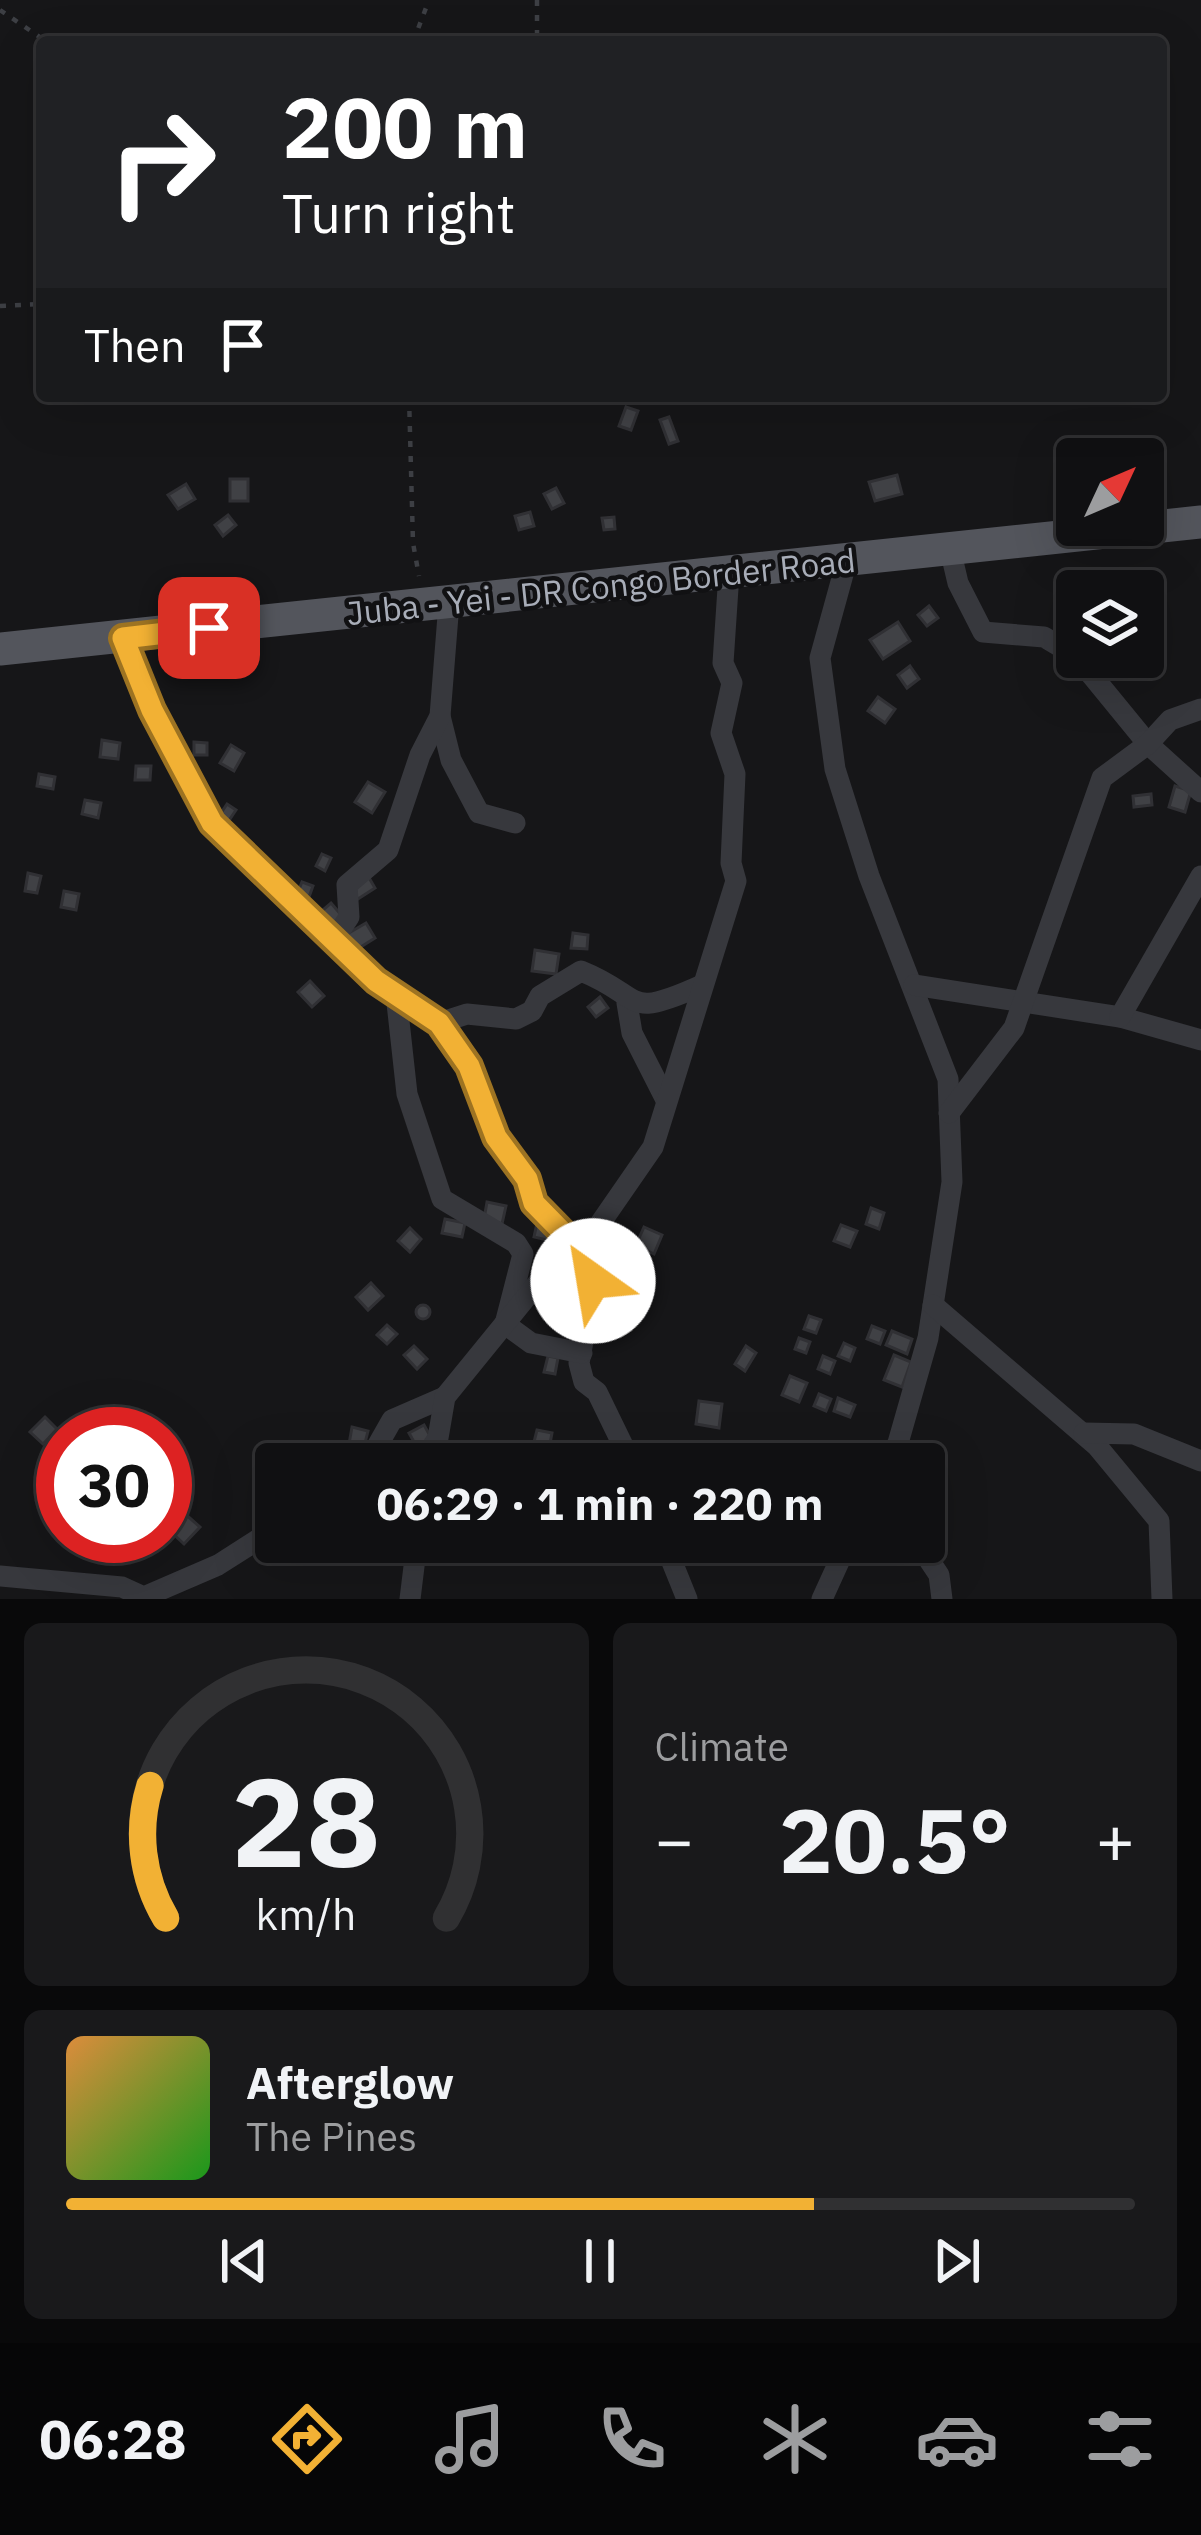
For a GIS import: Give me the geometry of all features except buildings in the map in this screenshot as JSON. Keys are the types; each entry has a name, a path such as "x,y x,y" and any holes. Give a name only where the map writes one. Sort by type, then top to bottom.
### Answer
{"main road":[{"name":"Juba - Yei - DR Congo Border Road","path":"0,650 1201,522"}],"street":[{"path":"950,549 958,583 983,632 1043,638 1076,656 1148,744 1201,792"},
{"path":"847,560 820,658 835,769 869,876 948,1079 952,1182 933,1305 898,1443"},
{"path":"379,1443 392,1420 445,1397 568,1237 597,1228 653,1147 736,880 731,863 735,774 721,733 732,683 723,662 729,573"},
{"path":"437,604 440,716 451,760 478,813 515,823"},
{"path":"123,638 152,710 212,823 333,941 439,1023 469,1066 496,1137 527,1179 534,1203 568,1237 593,1281 582,1352 584,1382 597,1392 622,1443"},
{"path":"949,1113 1015,1028 1102,778 1148,744 1170,720 1201,709"},
{"path":"333,941 349,917 347,886 388,850 420,755 440,716"},
{"path":"1120,1017 1201,876"},
{"path":"439,1023 467,1014 516,1018 532,1011 540,996 581,971 627,1003 661,1004 702,985"},
{"path":"914,985 1120,1017 1201,1040"},
{"path":"396,994 407,1094 442,1199 516,1243 523,1255 524,1267 505,1324"},
{"path":"627,1003 632,1033 665,1098"},
{"path":"933,1305 1084,1433 1159,1522 1162,1599"},
{"path":"505,1324 530,1343 582,1352"},
{"path":"435,1443 445,1397"},
{"path":"1084,1433 1134,1434 1201,1461"},
{"path":"0,1576 122,1587 145,1597 218,1565 255,1541"},
{"path":"410,1599 414,1563"},
{"path":"672,1563 687,1599"},
{"path":"822,1599 838,1563"},
{"path":"931,1563 939,1575 942,1599"}],"path":[{"path":"415,36 429,0"},
{"path":"537,0 537,36"},
{"path":"0,10 37,36"},
{"path":"0,306 36,304"},
{"path":"409,402 413,543 437,604"}],"route":[{"path":"209,628 123,638 152,710 212,823 376,981 439,1023 469,1066 496,1137 527,1179 534,1203 580,1250 593,1281"}]}
